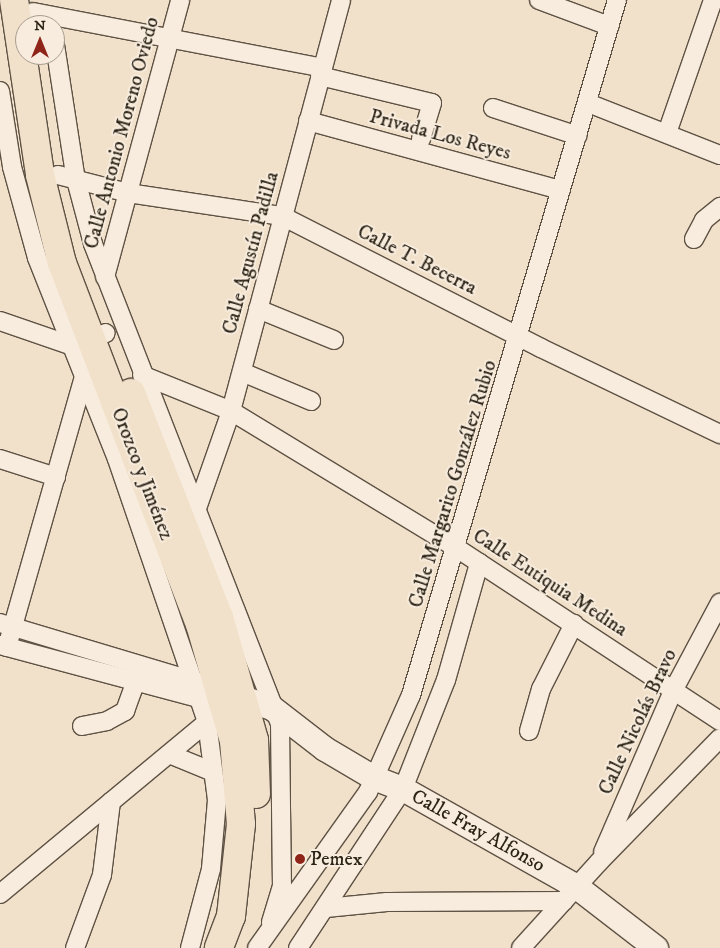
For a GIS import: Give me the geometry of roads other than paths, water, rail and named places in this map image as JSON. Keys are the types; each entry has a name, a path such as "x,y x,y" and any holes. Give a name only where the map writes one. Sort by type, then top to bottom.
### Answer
{"highway":[{"name":"Orozco y Jiménez","path":"39,11 40,175 62,262 90,339 219,617 238,706 254,740 254,864 246,929 238,948"},
{"name":"Orozco y Jiménez","path":"41,65 67,177 90,339"},
{"name":"Orozco y Jiménez","path":"219,948 231,916 241,824 234,741 238,706"}],"street":[{"name":"Calle Antonio Moreno Oviedo","path":"105,277 180,0"},
{"name":"Calle Agustín Padilla","path":"195,514 231,411 341,0"},
{"path":"539,0 609,26"},
{"name":"Calle Margarito González Rubio","path":"257,948 269,929 283,914 374,778 412,695 520,335 617,0"},
{"path":"668,133 713,0"},
{"path":"39,11 322,72 432,103 421,139"},
{"name":"Orozco y Jiménez","path":"57,65 67,177 195,514 238,706"},
{"path":"0,91 6,166 37,258 90,339 84,376 56,477 7,625 4,646 135,683 238,706"},
{"path":"588,103 720,155"},
{"path":"493,108 578,136"},
{"name":"Privada Los Reyes","path":"308,121 561,190"},
{"name":"Calle T. Becerra","path":"67,177 128,193 282,216 720,434"},
{"path":"694,239 704,220 720,207"},
{"path":"258,309 334,340"},
{"path":"0,321 90,339"},
{"path":"242,372 311,401"},
{"name":"Calle Eutiquia Medina","path":"142,375 231,411 479,563 674,689 720,721"},
{"path":"84,376 238,706 282,886 269,929"},
{"path":"0,459 56,477"},
{"path":"298,948 403,789 446,680 479,563"},
{"name":"Calle Nicolás Bravo","path":"599,862 674,689 720,603"},
{"path":"529,731 541,689 574,624"},
{"path":"7,625 238,706"},
{"path":"82,726 107,722 125,712 135,683"},
{"path":"0,894 168,754 238,706"},
{"path":"190,948 211,868 217,800 213,772 238,706"},
{"name":"Calle Fray Alfonso","path":"238,706 325,749 374,778 403,789 656,948"},
{"path":"521,948 599,862 720,738"},
{"path":"168,754 213,772"},
{"path":"76,948 102,875 111,802"},
{"path":"326,908 387,902 570,894"}],"place":[{"name":"Pemex","path":"300,859"}]}
